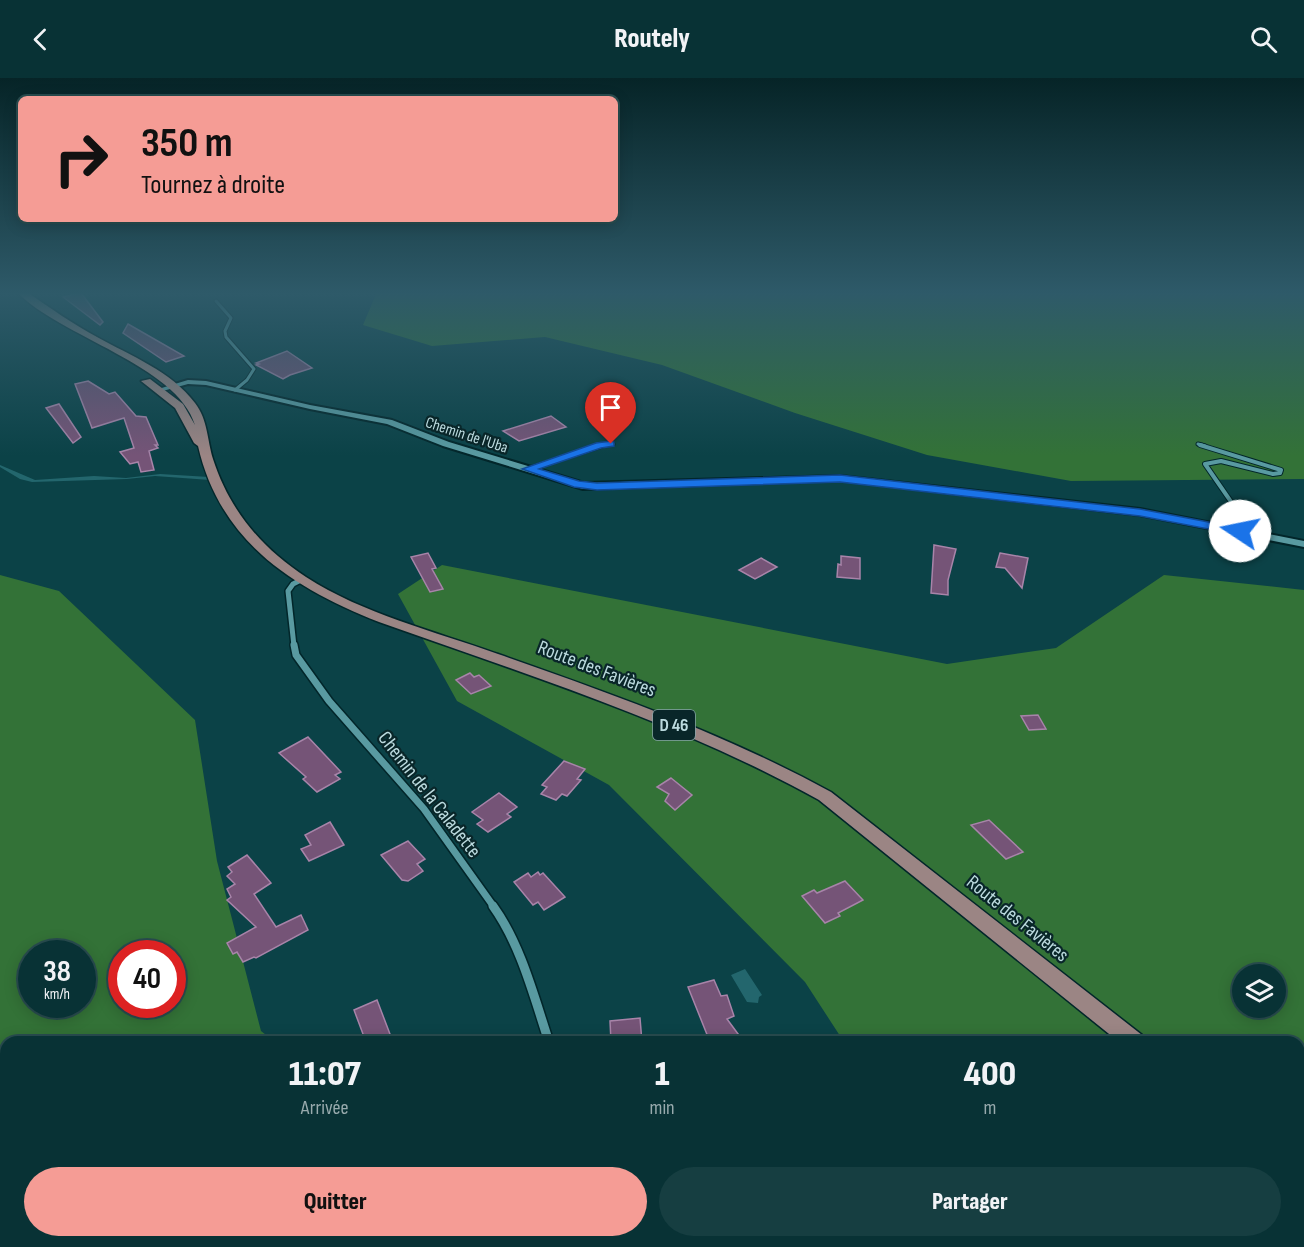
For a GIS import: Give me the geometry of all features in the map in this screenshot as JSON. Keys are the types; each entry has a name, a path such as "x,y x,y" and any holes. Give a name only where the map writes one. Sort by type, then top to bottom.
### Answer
{"main road":[{"name":"Route des Favières","path":"98,347 159,390"},
{"name":"Route des Favières","path":"105,347 172,386 183,396 201,420 205,454 233,517 260,547 301,580 328,595 377,615 610,699 789,775 825,796 1126,1036"},
{"name":"D 46","path":"159,390 171,398 185,415 205,454"}],"street":[{"name":"Chemin de l'Uba","path":"159,390 201,382 389,422 432,439 578,484 597,487 840,478 1140,512 1304,544"},
{"name":"Chemin de la Caladette","path":"301,580 293,584 288,591 290,623 296,655 329,701 424,809 502,918 524,969 547,1036"}],"lane":[{"path":"234,347 254,369 248,379 235,390"},
{"path":"528,469 600,445 614,444"},
{"path":"1198,444 1281,470 1280,473 1273,474 1225,462 1213,461 1205,464 1236,509 1240,531"}],"green space":[{"path":"585,347 1304,347 1304,479 1071,481 927,455 795,413 662,365"},
{"path":"442,565 947,664 1056,648 1164,575 1304,590 1304,1036 840,1036 805,982 609,785 457,701 398,594"},
{"path":"0,575 59,591 195,720 217,861 261,1031 267,1036 0,1036"}],"water":[{"path":"0,465 35,480 94,476 126,478 160,474 209,477 210,480 155,476 127,479 32,482 20,479"},
{"path":"745,969 762,995 758,1003 747,1002 731,975"}],"building":[{"path":"143,347 167,347 184,356 166,362"},
{"path":"287,351 312,368 283,379 256,365 259,364 256,363"},
{"path":"88,381 109,394 115,392 136,416 146,417 158,445 155,445 158,448 149,451 154,470 141,472 138,462 130,464 120,452 134,448 124,418 92,428 75,384"},
{"path":"59,404 81,437 73,443 46,408"},
{"path":"551,416 566,427 519,441 503,431"},
{"path":"934,545 956,549 948,580 948,595 931,593"},
{"path":"428,553 436,568 432,569 443,589 430,592 411,557"},
{"path":"1000,553 1028,558 1022,588 1005,568 996,567"},
{"path":"841,556 860,558 860,579 837,577"},
{"path":"761,558 777,567 755,579 739,570"},
{"path":"470,673 474,677 479,675 491,686 471,694 456,680"},
{"path":"1038,715 1046,729 1029,730 1021,716"},
{"path":"308,737 341,772 335,775 340,779 317,792 303,779 306,777 279,753"},
{"path":"564,761 585,769 577,779 581,780 567,796 562,794 556,800 541,794 547,787 542,785"},
{"path":"671,778 692,795 675,810 665,801 669,794 657,787"},
{"path":"499,793 517,807 507,814 511,817 488,832 477,824 483,820 472,812"},
{"path":"989,820 1023,852 1006,859 971,825"},
{"path":"330,822 344,845 309,861 301,849 311,845 305,835"},
{"path":"408,841 425,859 417,864 423,871 408,881 402,880 381,855"},
{"path":"247,855 271,883 254,894 276,927 301,915 308,930 256,958 243,962 237,952 233,954 227,943 256,927 227,900 231,897 227,889 235,884 227,876 232,872 228,867"},
{"path":"538,872 540,875 543,873 565,897 544,910 538,902 533,905 514,882 528,873 531,877"},
{"path":"845,881 863,900 838,913 840,916 825,923 802,896 814,890 817,893"},
{"path":"714,980 721,996 727,995 734,1016 727,1019 740,1036 708,1036 688,987"},
{"path":"377,1000 391,1036 364,1036 354,1010"},
{"path":"640,1018 642,1036 611,1036 610,1021"}],"route":[{"path":"611,444 600,445 528,469 578,484 597,487 840,478 1140,512 1240,531"}]}
